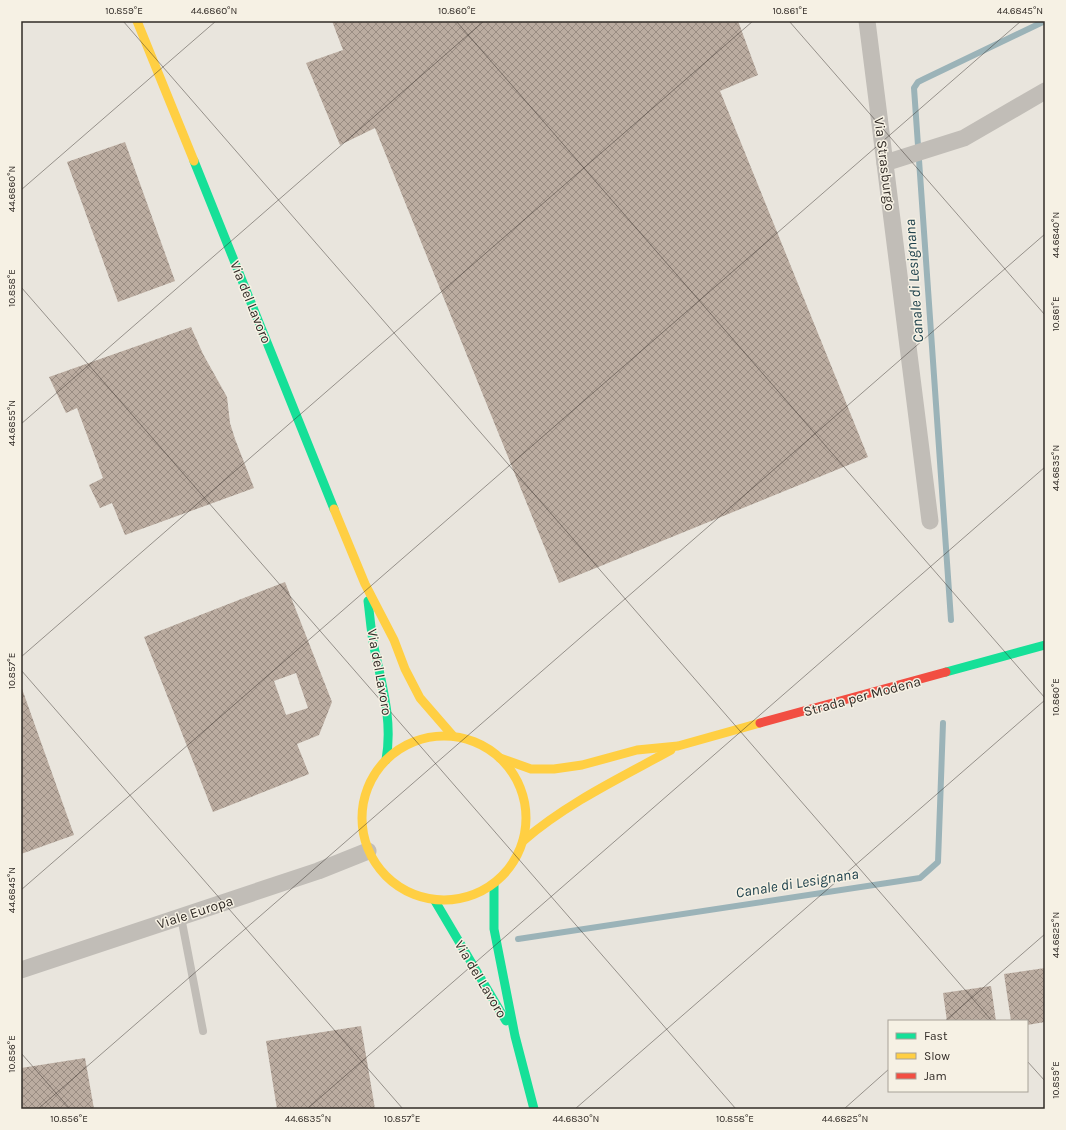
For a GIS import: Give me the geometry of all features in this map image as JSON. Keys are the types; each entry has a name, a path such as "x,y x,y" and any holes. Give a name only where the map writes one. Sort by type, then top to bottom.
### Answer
{"main road":[{"name":"Via del Lavoro","path":"138,21 365,584 394,640 420,698 453,736"},
{"name":"Via del Lavoro","path":"365,584 374,646 384,690 390,732 386,760"},
{"name":"Strada per Modena","path":"678,746 1045,645"},
{"name":"Via del Lavoro","path":"435,736 453,736 478,743 500,758 515,776 523,796 527,819 523,841 512,865 494,884 476,894 456,900 435,901 414,895 394,885 379,870 368,851 362,832 361,812 365,793 371,781 386,760 400,748 417,740 435,736"},
{"path":"500,758 531,768 554,769 582,765 637,750 678,746"},
{"path":"523,841 545,822 575,802 678,746"},
{"name":"Via del Lavoro","path":"494,884 494,929 515,1036 534,1109"},
{"name":"Via del Lavoro","path":"435,901 515,1036"}],"street":[{"name":"Via Strasburgo","path":"867,21 930,521"},
{"path":"885,162 964,138 1045,91"},
{"name":"Viale Europa","path":"21,970 318,871 368,851"}],"lane":[{"path":"181,917 203,1031"}],"building":[{"path":"332,21 738,21 758,75 720,91 868,457 559,583 375,128 340,145 306,63 343,50"},
{"path":"125,142 175,281 118,302 67,162"},
{"path":"191,327 203,354 227,397 230,423 254,488 125,535 112,503 100,508 89,485 103,478 77,408 66,413 49,377"},
{"path":"285,582 332,702 319,735 297,744 309,774 213,812 144,637","holes":["296,673 308,708 286,715 274,681"]},
{"path":"21,686 74,835 21,854"},
{"path":"1045,968 1045,1022 1028,1025 1028,1020 1011,1020 1004,974"},
{"path":"991,986 996,1020 947,1020 943,993"},
{"path":"361,1026 375,1109 277,1109 266,1041"},
{"path":"85,1058 94,1109 21,1109 21,1068"}],"waterway":[{"name":"Canale di Lesignana","path":"951,620 914,88 918,82 1045,21"},
{"name":"Canale di Lesignana","path":"518,939 920,878 938,862 943,723"}],"traffic: fast":[{"path":"194,161 334,509"},
{"path":"368,601 373,641 386,703 388,731 386,760"},
{"path":"946,672 1045,645"},
{"path":"494,884 494,929 515,1036 534,1109"},
{"path":"435,901 506,1021"}],"traffic: slow":[{"path":"137,21 194,161"},
{"path":"334,509 365,584 394,640 405,669 420,698 453,736"},
{"path":"500,758 531,769 554,769 582,765 637,750 678,746 760,723"},
{"path":"436,736 452,736 468,739 483,745 496,754 508,766 517,779 523,794 526,818 525,834 517,857 508,870 496,882 483,891 468,897 452,900 436,900 420,897 405,891 392,882 380,870 371,857 365,842 362,826 362,810 365,794 371,779 380,766 392,754 405,745 420,739 436,736"},
{"path":"523,841 540,827 576,803 671,750"}],"traffic: jam":[{"path":"760,723 946,672"}]}
